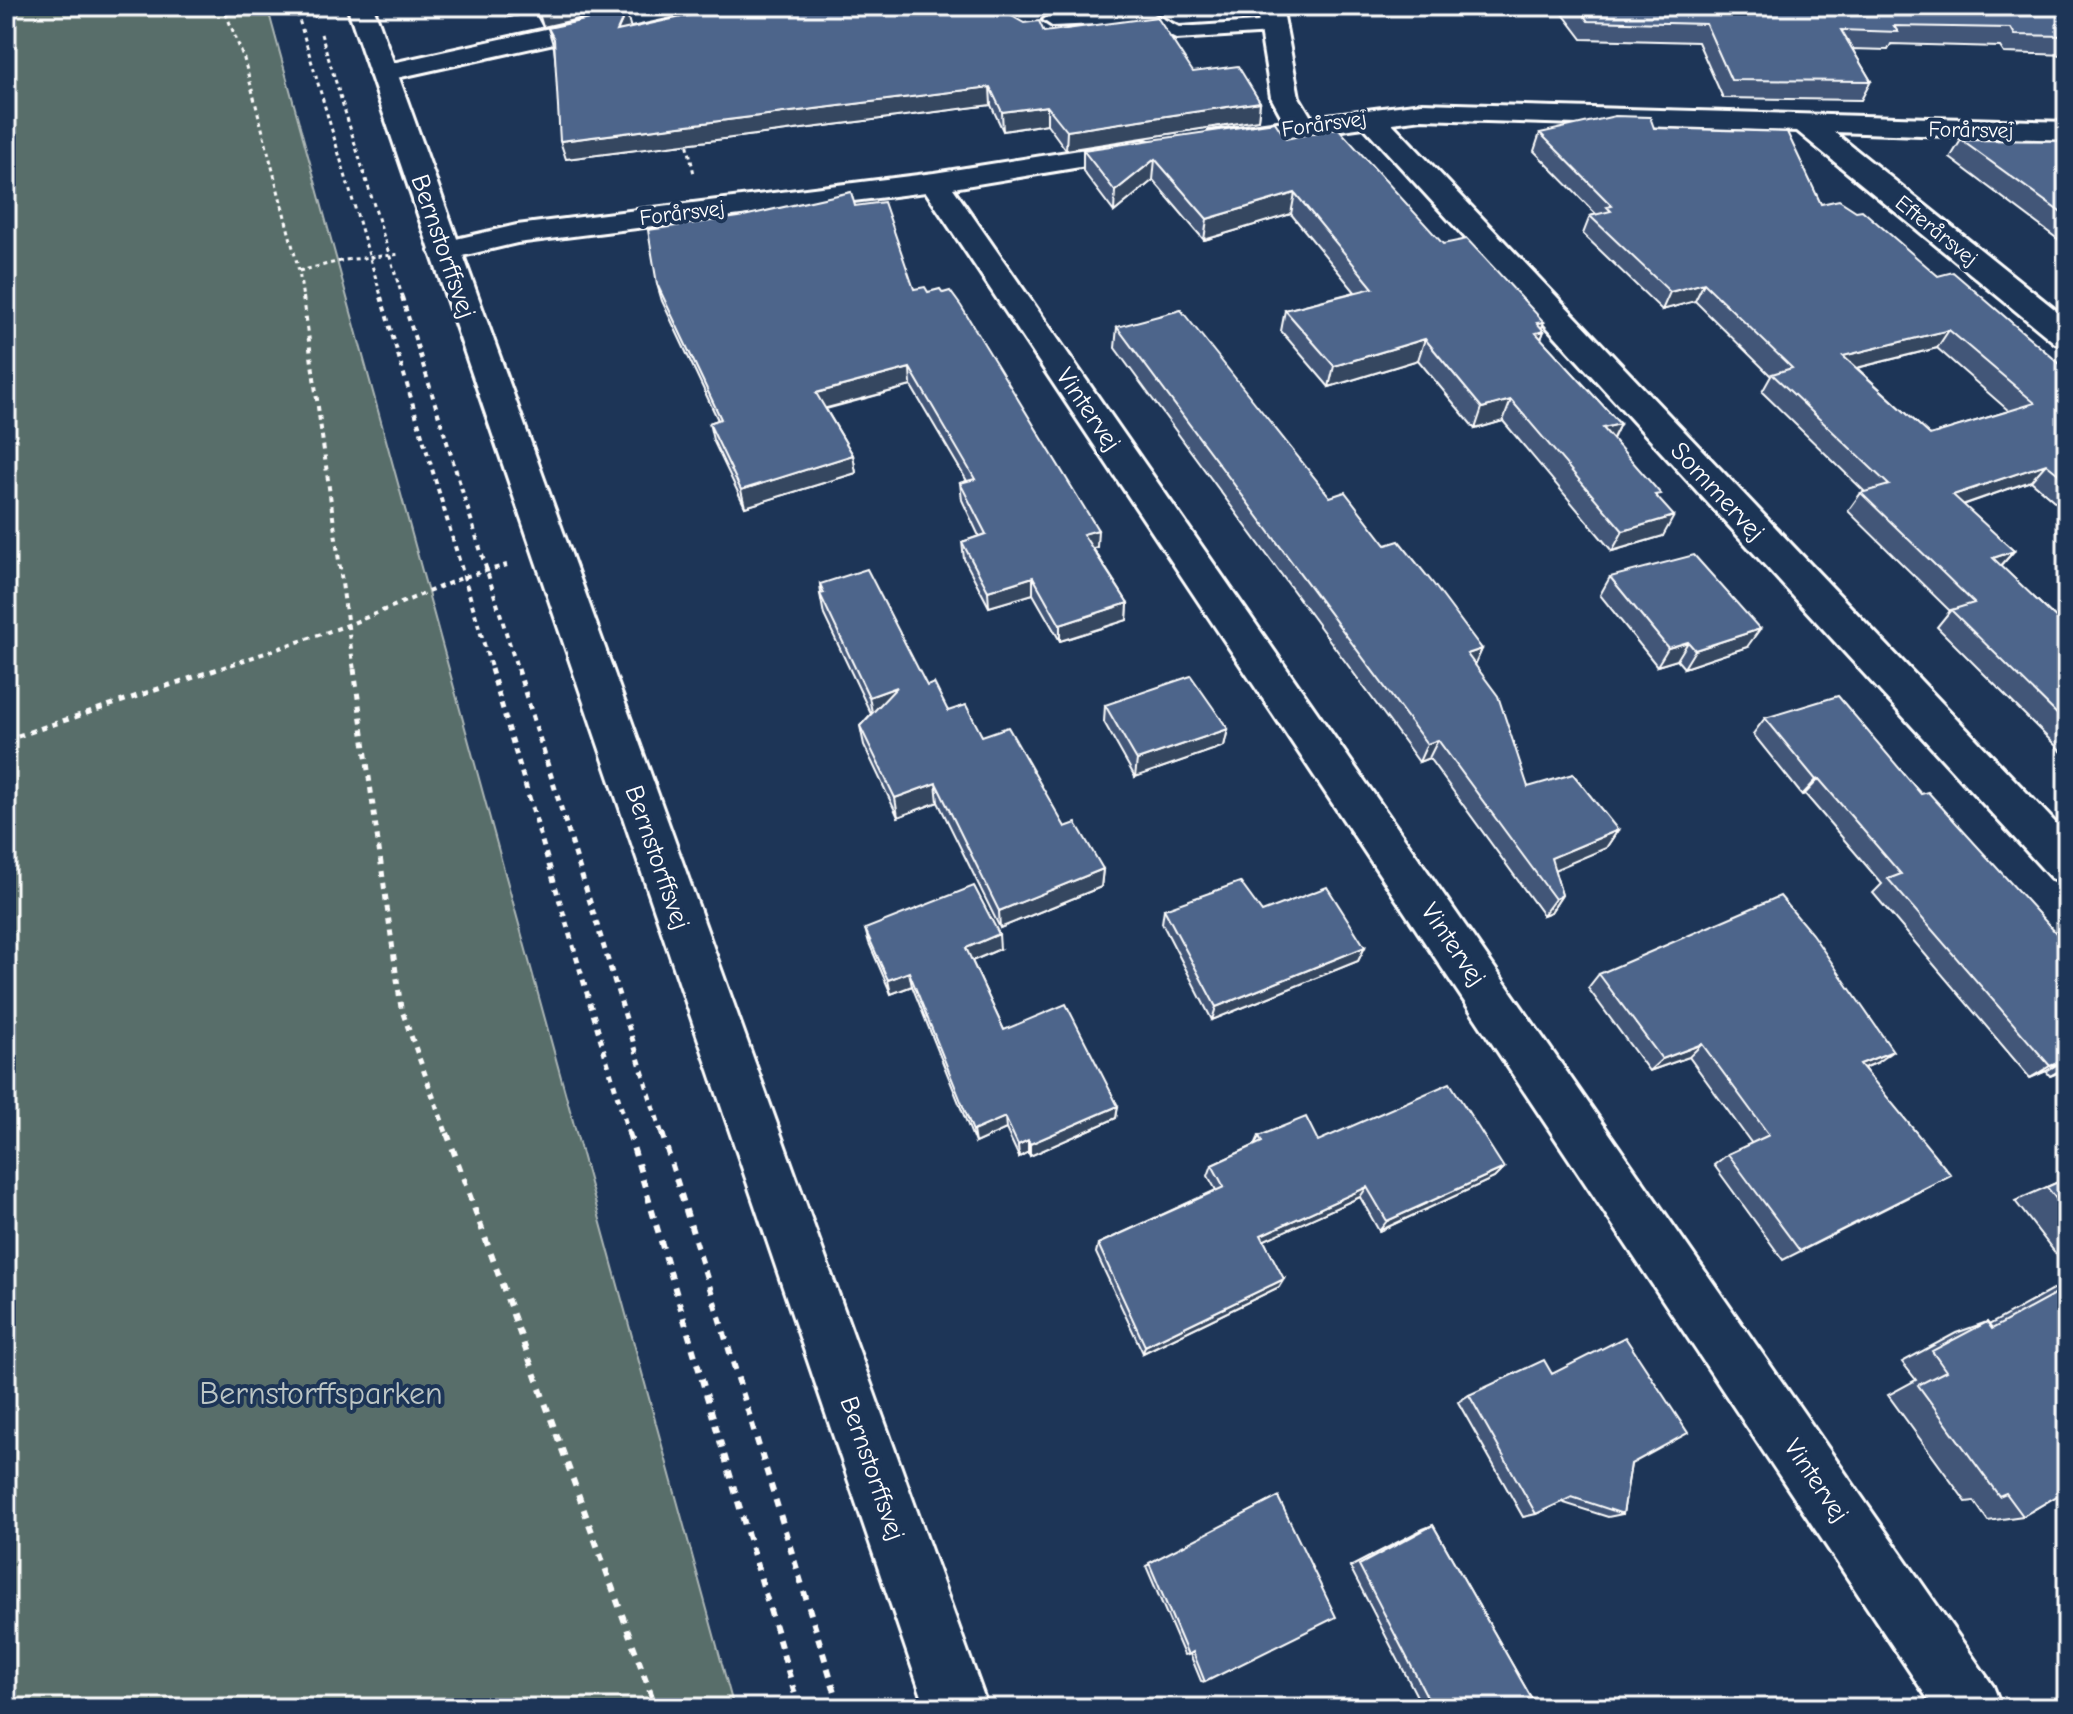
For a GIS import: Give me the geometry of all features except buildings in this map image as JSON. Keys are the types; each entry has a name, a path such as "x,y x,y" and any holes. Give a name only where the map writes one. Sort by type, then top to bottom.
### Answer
{"street":[{"name":"Bernstorffsvej","path":"360,6 957,1708"},
{"path":"383,73 685,6"},
{"path":"1271,16 1285,97 1301,125"},
{"name":"Forårsvej","path":"445,251 517,234 702,208 934,182 1301,125 1422,111 2067,131"},
{"name":"Sommervej","path":"1369,116 2067,865"},
{"name":"Efterårsvej","path":"1807,125 2067,336"},
{"name":"Vintervej","path":"934,182 1971,1708"}],"lane":[{"path":"1052,20 1146,16 1176,33 1271,16"}],"path":[{"path":"223,6 244,59 299,271 401,1008 656,1708"},
{"path":"295,6 799,1708"},
{"path":"312,6 840,1708"},
{"path":"684,130 702,208"},
{"path":"299,271 345,260 370,258"},
{"path":"6,740 348,625 464,577 552,554"}],"green space":[{"name":"Bernstorffsparken","path":"6,6 267,6 734,1708 6,1708"}]}
